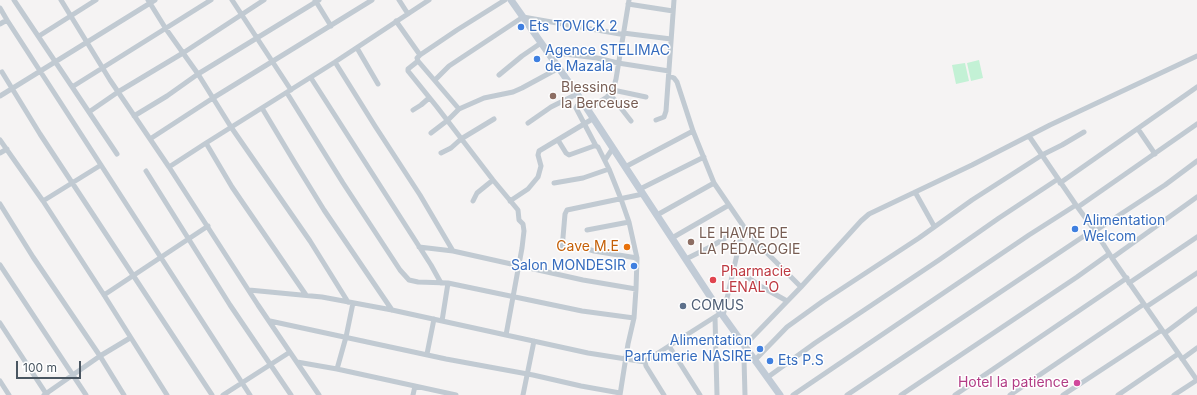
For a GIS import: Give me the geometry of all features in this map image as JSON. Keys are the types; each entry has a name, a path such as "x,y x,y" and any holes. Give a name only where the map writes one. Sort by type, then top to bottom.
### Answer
{"main road":[{"path":"511,0 594,118 672,238 720,316 768,377 780,395"}],"street":[{"path":"14,0 118,154"},
{"path":"61,0 102,68 319,395"},
{"path":"39,36 96,0"},
{"path":"72,86 211,0"},
{"path":"232,0 272,62 343,183 400,270 409,280 448,283 582,311 634,318"},
{"path":"89,112 118,92 183,53 264,0"},
{"path":"134,116 167,96 198,74 317,0 331,26"},
{"path":"150,139 372,0"},
{"path":"399,0 408,14"},
{"path":"169,167 311,78 429,0"},
{"path":"505,0 420,55 417,58 418,61 408,70 518,210 519,220 523,224 524,228 519,266 506,335"},
{"path":"656,120 666,115 674,0"},
{"path":"0,96 151,1 166,29 198,74 231,127 310,241 350,303 346,337 338,369"},
{"path":"588,109 612,92 629,2 673,11"},
{"path":"0,8 32,61 250,395"},
{"path":"435,80 449,66 523,17 620,34 623,33 671,40"},
{"path":"0,24 7,20"},
{"path":"396,21 420,55"},
{"path":"499,75 541,43"},
{"path":"356,48 378,84"},
{"path":"548,52 597,58 669,73 677,82 693,131 714,183 744,228 757,243 801,286"},
{"path":"745,395 744,359 746,349 787,301 869,214 1123,90 1197,56"},
{"path":"418,61 459,109"},
{"path":"335,62 420,195 453,251"},
{"path":"431,133 459,109 484,98 512,92 522,88 559,68"},
{"path":"2,72 40,134 212,395"},
{"path":"311,78 419,246 441,283"},
{"path":"768,377 815,343 999,218 1138,129 1197,87"},
{"path":"612,92 646,97"},
{"path":"612,92 630,121"},
{"path":"528,123 551,107 577,94"},
{"path":"413,110 421,106 429,98"},
{"path":"270,321 620,394 634,318 637,258 629,222 610,170 576,108 576,106 582,101"},
{"path":"262,108 324,210 392,310"},
{"path":"510,200 528,189 536,182 541,172 538,155 539,151 594,118"},
{"path":"441,153 494,119"},
{"path":"793,395 1028,235 1077,206 1197,124"},
{"path":"1138,129 1154,154"},
{"path":"625,167 693,131"},
{"path":"755,360 787,327 836,292 972,200 1042,155 1084,132"},
{"path":"1029,136 1095,231 1110,256 1197,380 1174,395"},
{"path":"0,140 43,201 167,395"},
{"path":"558,140 566,153 569,155 596,146"},
{"path":"206,143 232,187 306,295"},
{"path":"604,160 613,148"},
{"path":"0,153 7,149"},
{"path":"562,249 565,212 568,210 621,199 641,192 704,157"},
{"path":"847,395 1087,234 1095,231 1165,185 1197,161"},
{"path":"43,201 101,165"},
{"path":"146,170 230,305 291,395"},
{"path":"554,183 582,178 610,170"},
{"path":"473,201 477,192 493,180"},
{"path":"657,215 714,183"},
{"path":"915,192 934,226"},
{"path":"901,395 1196,199"},
{"path":"0,204 124,395"},
{"path":"672,238 729,205"},
{"path":"587,230 629,222"},
{"path":"104,295 208,226"},
{"path":"686,260 744,228"},
{"path":"717,395 720,316 744,228"},
{"path":"955,395 1197,237"},
{"path":"575,245 594,251 637,258"},
{"path":"419,246 453,251 583,280 636,289"},
{"path":"0,265 86,395"},
{"path":"734,268 762,287 787,301"},
{"path":"1010,395 1145,305 1197,273"},
{"path":"442,321 448,283"},
{"path":"249,290 306,295 392,310 588,353 645,362 668,346 720,316"},
{"path":"1063,395 1164,332 1197,309"},
{"path":"427,354 434,319"},
{"path":"0,323 46,394 100,356 130,338"},
{"path":"523,395 534,341"},
{"path":"668,346 700,395"},
{"path":"1118,395 1180,356 1197,348"},
{"path":"223,395 290,352"},
{"path":"297,362 338,369 456,395"},
{"path":"645,362 664,395"},
{"path":"0,381 8,395"},
{"path":"413,395 415,386"}],"green space":[{"path":"979,60 983,78 971,81 967,63"},
{"path":"965,63 969,81 956,84 952,65"}],"place":[{"name":"Ets TOVICK 2","path":"521,27"},
{"name":"Agence STELIMAC de Mazala","path":"537,59"},
{"name":"Blessing la Berceuse","path":"553,96"},
{"name":"Alimentation Welcom","path":"1075,229"},
{"name":"LE HAVRE DE LA PÉDAGOGIE","path":"691,242"},
{"name":"Cave M.E","path":"627,247"},
{"name":"Salon MONDESIR","path":"634,266"},
{"name":"Pharmacie LENAL'O","path":"713,280"},
{"name":"COMUS","path":"683,306"},
{"name":"Alimentation Parfumerie NASIRE","path":"760,349"},
{"name":"Ets P.S","path":"770,361"},
{"name":"Hotel la patience","path":"1077,383"}]}
